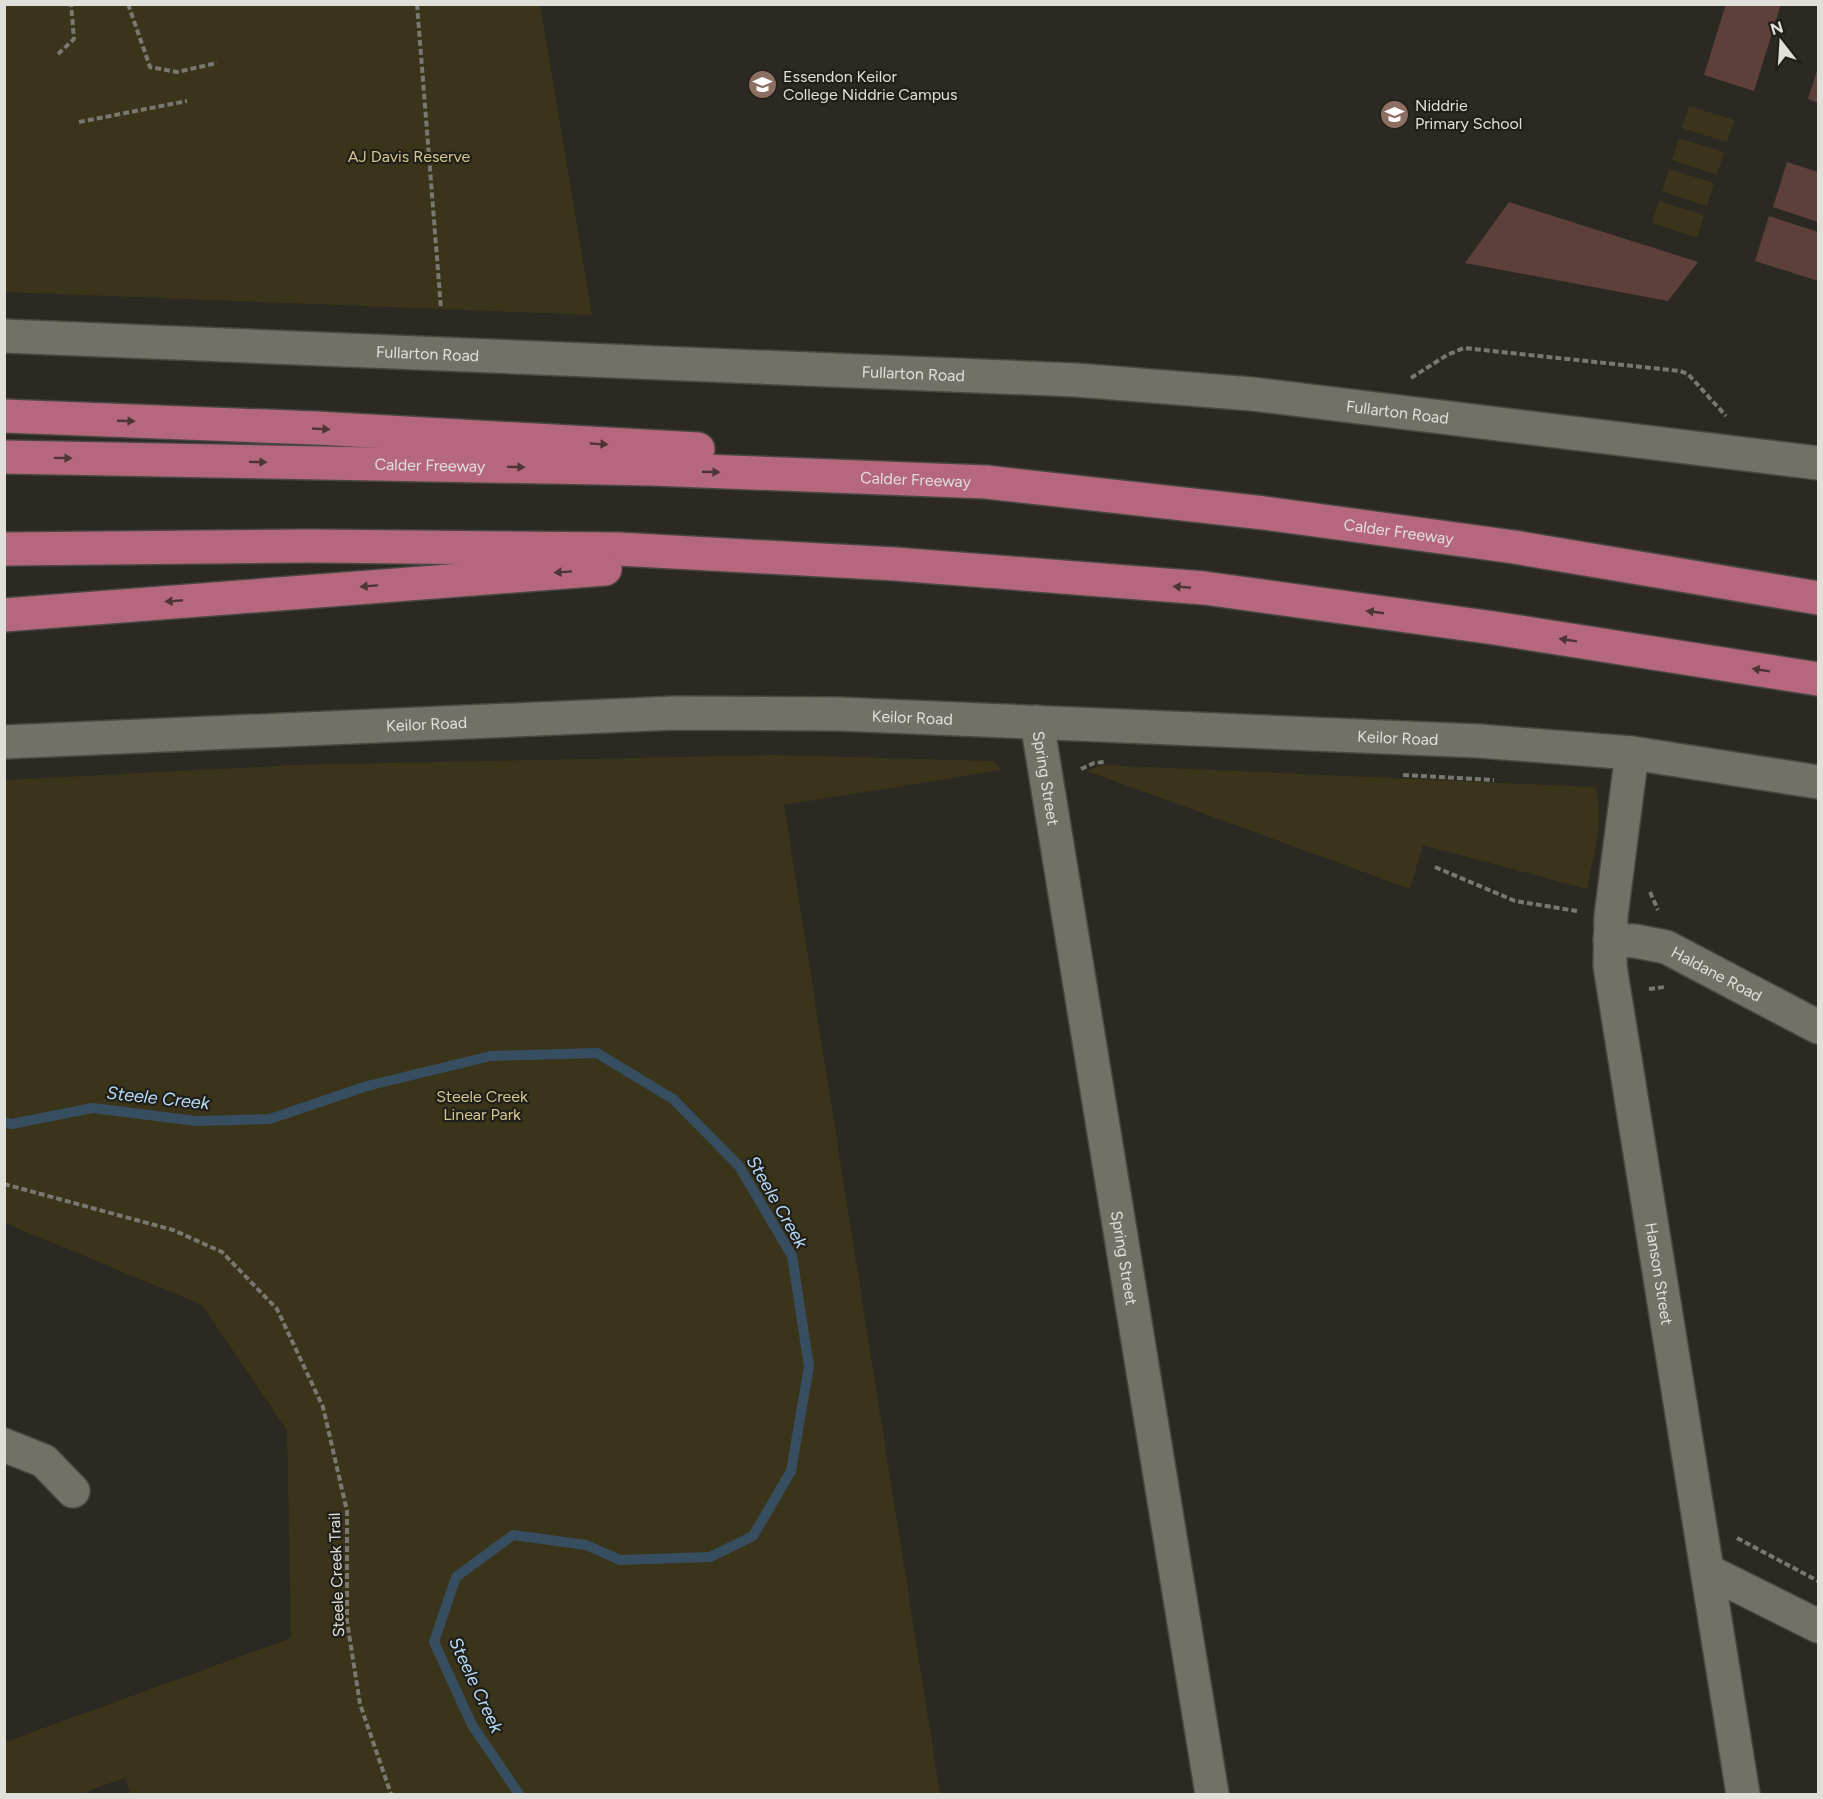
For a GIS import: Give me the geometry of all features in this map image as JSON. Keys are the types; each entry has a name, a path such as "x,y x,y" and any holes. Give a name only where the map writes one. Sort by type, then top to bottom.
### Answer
{"highway":[{"path":"4,416 316,428 715,450 986,482"},
{"name":"Calder Freeway","path":"4,458 639,469 986,482 1264,513 1514,547 1818,598"},
{"path":"4,549 310,546 618,549 895,564 1204,588 1494,628 1818,679"},
{"path":"1514,547 1818,574"},
{"path":"4,615 595,569 895,564"}],"main road":[{"name":"Fullarton Road","path":"4,336 1076,380 1252,394 1818,463"},
{"name":"Keilor Road","path":"4,742 675,713 838,714 1479,741 1632,753 1818,782"},
{"name":"Spring Street","path":"1037,722 1212,1794"},
{"name":"Hanson Street","path":"1632,753 1610,928 1613,993 1743,1794"},
{"name":"Haldane Road","path":"1610,928 1635,941 1666,947 1818,1027"},
{"path":"4,1444 44,1461 73,1491"},
{"path":"1708,1571 1818,1626"}],"path":[{"path":"58,54 74,39 71,4"},
{"path":"128,4 150,67 177,72 217,63"},
{"path":"417,4 441,309"},
{"path":"79,122 187,100"},
{"path":"1046,778 1071,777 1083,767 1112,762"},
{"path":"1391,775 1497,780"},
{"path":"1435,867 1515,900 1610,928"},
{"path":"1649,889 1656,909 1662,913"},
{"path":"1645,989 1667,986"},
{"name":"Steele Creek Trail","path":"4,1184 173,1230 222,1252 277,1310 323,1407 347,1511 347,1622 360,1704 391,1794"},
{"path":"1737,1586 1734,1537 1818,1581"}],"green space":[{"name":"AJ Davis Reserve","path":"5,4 540,5 592,315 5,292"},
{"path":"1689,106 1734,120 1727,142 1682,128"},
{"path":"1679,138 1724,152 1717,175 1672,160"},
{"path":"1669,169 1714,183 1707,206 1662,191"},
{"path":"1659,201 1704,215 1697,238 1652,223"},
{"name":"Steele Creek Linear Park","path":"775,755 994,761 1002,770 784,805 940,1794 131,1794 125,1778 79,1794 5,1794 5,1742 291,1638 287,1430 202,1305 5,1223 5,780 292,765"},
{"path":"1102,765 1595,787 1599,812 1598,825 1587,889 1423,845 1410,889 1087,771"}],"building":[{"path":"1726,4 1781,4 1754,91 1704,75"},
{"path":"1818,68 1818,103 1808,99"},
{"path":"1787,162 1818,172 1818,222 1773,207"},
{"path":"1509,202 1698,262 1668,301 1465,263"},
{"path":"1769,216 1818,232 1818,281 1755,261"}],"waterway":[{"name":"Steele Creek","path":"4,1122 11,1124 93,1108 196,1121 270,1119 367,1086 491,1056 597,1053 673,1099 739,1166 792,1256 809,1366 791,1471 753,1536 710,1557 620,1560 586,1545 513,1535 456,1577 434,1642 472,1725 519,1794"}],"place":[{"name":"Essendon Keilor College Niddrie Campus","path":"762,85"},
{"name":"Niddrie Primary School","path":"1394,114"}]}
